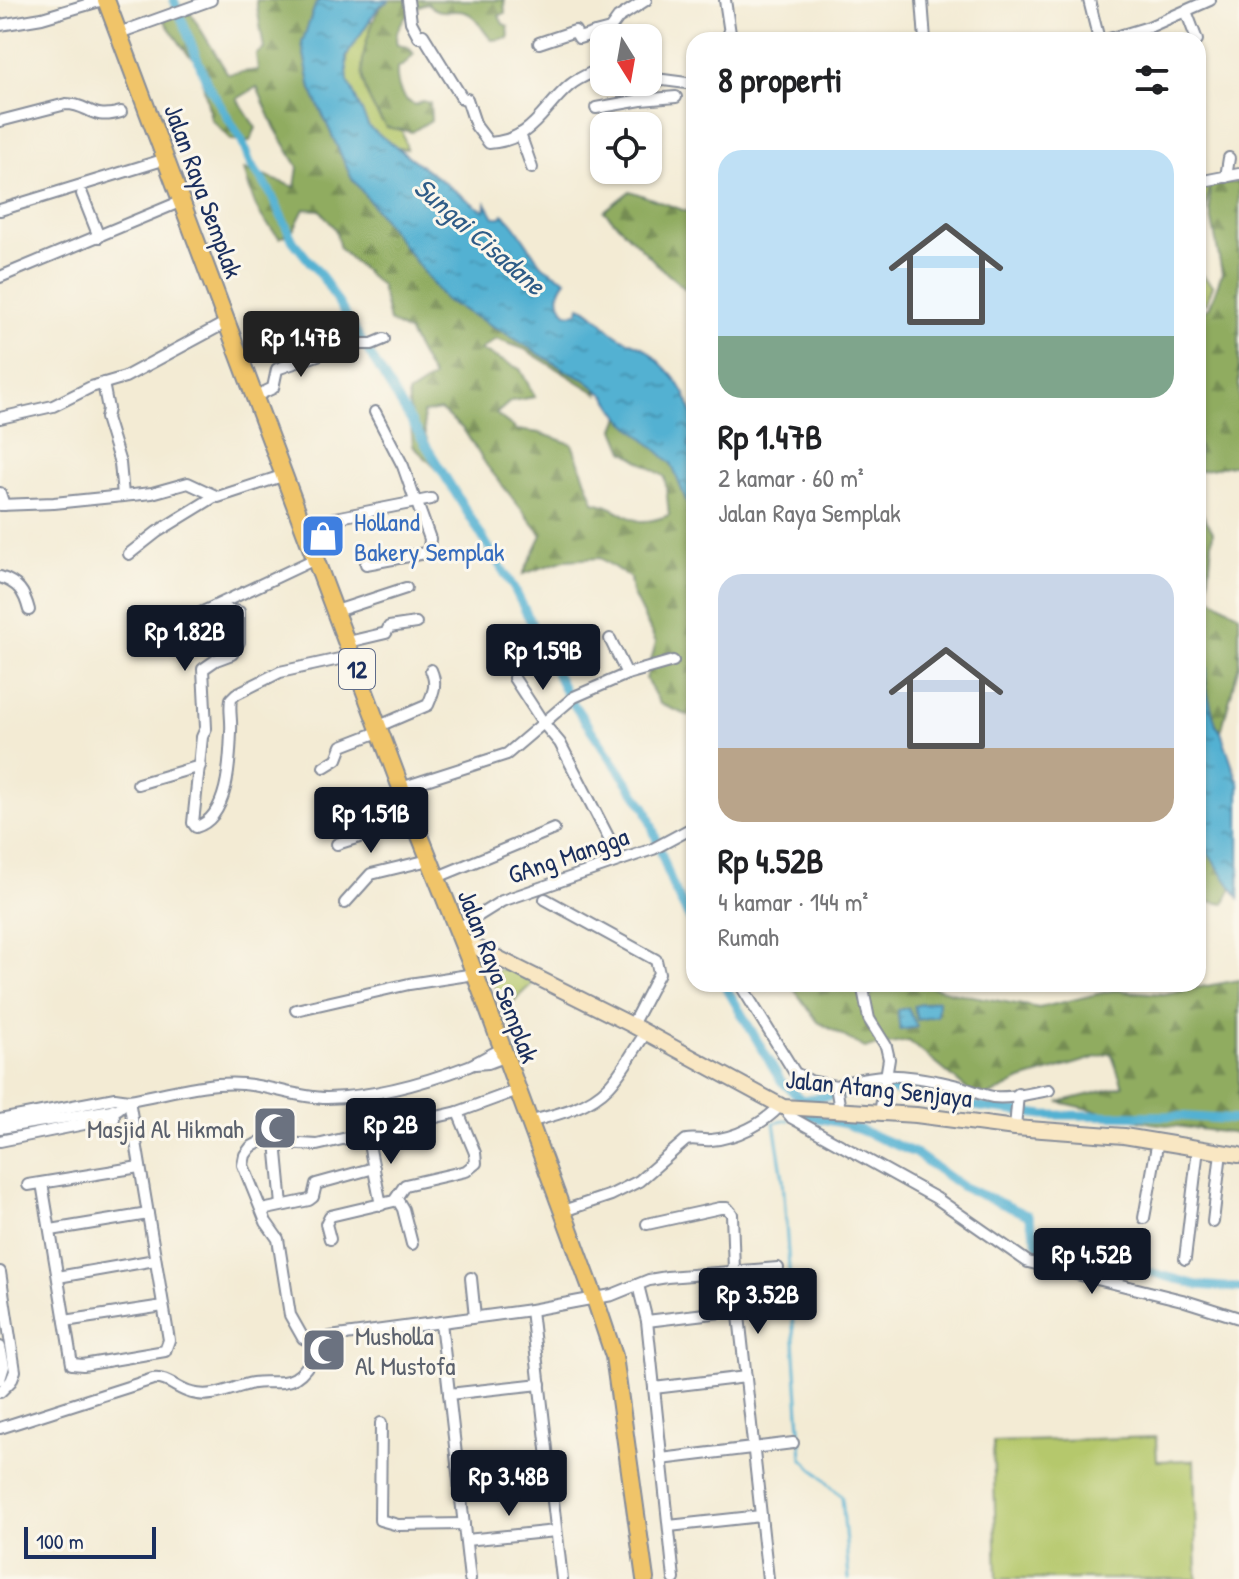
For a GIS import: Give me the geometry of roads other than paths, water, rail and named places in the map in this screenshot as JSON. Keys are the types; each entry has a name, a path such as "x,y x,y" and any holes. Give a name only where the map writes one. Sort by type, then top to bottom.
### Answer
{"main road":[{"name":"Jalan Raya Semplak","path":"105,0 435,878 475,974 595,1299 614,1356 645,1579"},
{"name":"Jalan Atang Senjaya","path":"459,935 788,1110 840,1108 1016,1123 1158,1140 1239,1155"},
{"path":"475,974 487,961 499,957"}],"street":[{"path":"0,25 42,18 105,0"},
{"path":"119,33 211,0"},
{"path":"408,0 411,22 419,37 423,35 462,98 467,99 483,139 493,143 520,134 542,117 567,88 590,72"},
{"path":"614,24 646,0"},
{"path":"725,0 730,32"},
{"path":"922,0 924,32"},
{"path":"1089,0 1097,32"},
{"path":"1132,32 1210,0"},
{"path":"1186,11 1194,32"},
{"path":"539,43 575,31 579,38 590,35"},
{"path":"662,80 686,83"},
{"path":"641,96 641,100"},
{"path":"596,108 676,97"},
{"path":"0,121 66,104 73,104 94,115 146,104"},
{"path":"520,134 532,168"},
{"path":"1226,177 1229,158"},
{"path":"0,210 166,159"},
{"path":"1206,181 1239,174"},
{"path":"82,194 99,237"},
{"path":"0,277 182,201"},
{"path":"0,418 53,406 91,387 125,377 227,322"},
{"path":"256,396 273,388 277,369 350,344 372,344 384,339"},
{"path":"103,383 108,409 106,418 120,463 123,495"},
{"path":"366,564 425,553 429,549 430,539 403,466 375,412"},
{"path":"129,554 157,532 214,497 285,475"},
{"path":"0,493 2,505 54,503 152,493 191,483 214,497"},
{"path":"303,527 431,499"},
{"path":"194,616 315,559"},
{"path":"0,577 23,590 29,610"},
{"path":"336,611 406,588"},
{"path":"214,607 239,612 239,642 232,654 208,663 203,669 207,718 193,823 198,827 214,814 226,789 231,699 236,694 280,672 350,649 386,633 389,627 416,623"},
{"path":"610,639 627,674"},
{"path":"401,788 507,754 572,701 627,674 673,661"},
{"path":"324,767 337,759 342,746 428,705 436,681 431,670"},
{"path":"514,678 560,743 620,860"},
{"path":"138,784 200,766"},
{"path":"337,844 414,820"},
{"path":"435,878 554,829"},
{"name":"GAng Mangga","path":"459,935 502,901 658,846 686,831"},
{"path":"345,903 371,874 429,860"},
{"path":"545,899 656,960 659,973 632,1025"},
{"path":"296,1010 409,984 475,974"},
{"path":"745,992 795,1073 810,1081 836,1088 863,1076 887,1074 960,1086 982,1095 1018,1099 1049,1090"},
{"path":"864,992 869,1019 886,1046 889,1059 880,1113"},
{"path":"528,1122 569,1111 595,1097 609,1086 645,1034"},
{"path":"0,1120 115,1098 129,1100 218,1084 244,1084 326,1098 407,1088 503,1054"},
{"path":"836,1088 840,1108"},
{"path":"319,1345 303,1338 290,1315 278,1239 266,1222 243,1165 245,1155 254,1144 317,1145 458,1112 518,1090"},
{"path":"1016,1123 1018,1099"},
{"path":"0,1128 113,1109 129,1100"},
{"path":"42,1183 71,1361 75,1365 83,1365 165,1351 169,1344 129,1100"},
{"path":"0,1141 114,1118 113,1109"},
{"path":"563,1211 611,1195 639,1181 686,1140 709,1141 740,1132 772,1114 788,1110 804,1126 936,1198 1028,1262 1182,1300 1239,1318"},
{"path":"330,1239 326,1224 328,1218 381,1205 397,1199 405,1185 466,1171 476,1163 458,1112"},
{"path":"367,1134 381,1205"},
{"path":"1144,1218 1158,1140"},
{"path":"276,1142 282,1205"},
{"path":"1185,1259 1198,1148"},
{"path":"1213,1222 1221,1152"},
{"path":"28,1185 139,1167"},
{"path":"262,1210 313,1197 316,1184 374,1168"},
{"path":"397,1199 403,1209 412,1244"},
{"path":"647,1224 720,1208 729,1210 734,1218 734,1270 768,1579"},
{"path":"51,1230 148,1214"},
{"path":"58,1277 155,1260"},
{"path":"0,1428 153,1379 163,1379 200,1395 255,1383 292,1380 311,1365 319,1345 330,1337 595,1299 667,1277 778,1268"},
{"path":"0,1272 15,1371 11,1381 0,1392"},
{"path":"471,1278 475,1317"},
{"path":"638,1285 647,1321 674,1579"},
{"path":"65,1321 163,1306"},
{"path":"531,1310 562,1579"},
{"path":"647,1321 738,1310"},
{"path":"441,1322 470,1579"},
{"path":"0,1347 4,1366 0,1379"},
{"path":"654,1388 746,1377"},
{"path":"449,1394 540,1384"},
{"path":"381,1423 380,1520 398,1525 464,1524"},
{"path":"661,1459 793,1443"},
{"path":"457,1466 548,1459"},
{"path":"669,1526 761,1516"},
{"path":"466,1540 556,1531"}],"water":[{"name":"Sungai Cisadane","path":"320,0 390,0 379,6 346,57 348,81 369,127 476,206 485,211 486,203 494,217 503,214 543,266 566,280 559,296 566,313 579,311 580,306 589,311 617,335 648,351 679,384 686,397 686,500 671,463 620,417 606,396 584,379 445,300 351,177 311,89 302,43 316,3"},
{"path":"1206,688 1216,725 1239,784 1239,898 1206,848"},
{"path":"938,1000 937,1016 917,1020 914,1006"},
{"path":"908,1008 917,1027 900,1030 897,1010"}],"waterway":[{"path":"174,0 207,83 242,141 250,163 270,192 293,241 323,278 515,590 567,695 646,809 673,887 686,912"},
{"path":"729,992 781,1081 802,1100 877,1089"},
{"path":"889,1089 948,1103 1044,1115 1239,1120"},
{"path":"802,1100 808,1116 846,1124 915,1153 961,1186 1028,1215 1039,1246 1082,1243 1104,1265 1154,1273 1197,1285 1239,1288"},
{"path":"788,1120 774,1123 783,1179 802,1458 842,1497 849,1579"}],"place":[{"name":"Holland Bakery Semplak","path":"323,536"},
{"name":"Masjid Al Hikmah","path":"275,1128"},
{"name":"Musholla Al Mustofa","path":"324,1350"}]}
